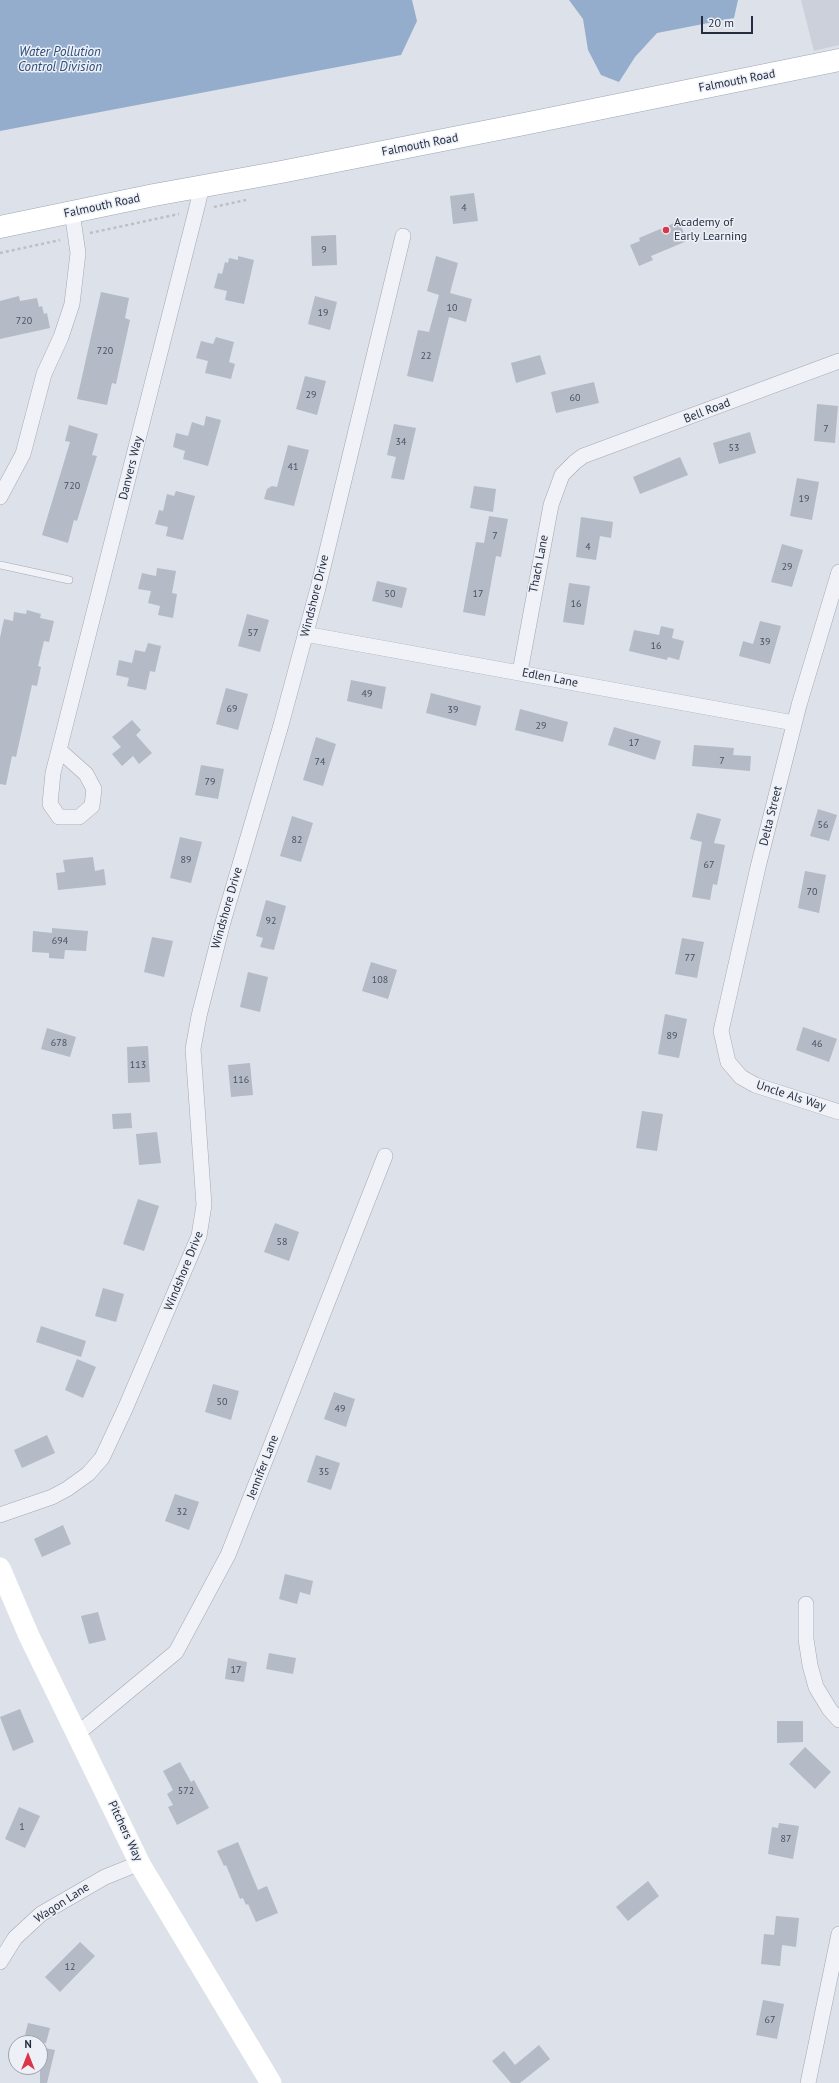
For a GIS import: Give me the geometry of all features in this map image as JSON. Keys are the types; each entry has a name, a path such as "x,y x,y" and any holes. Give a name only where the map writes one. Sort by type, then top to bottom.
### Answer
{"main road":[{"name":"Falmouth Road","path":"0,227 202,186 459,137 839,60"},
{"name":"Pitchers Way","path":"0,1568 29,1636 140,1863 271,2083"}],"street":[{"name":"Danvers Way","path":"59,750 202,186"},
{"path":"0,497 23,454 44,374 61,337 72,304 78,253 72,212"},
{"name":"Windshore Drive","path":"0,1515 39,1502 67,1489 88,1474 102,1458 138,1381 199,1236 204,1205 200,1135 193,1074 194,1038 207,979 305,634 403,236"},
{"name":"Bell Road","path":"575,462 583,456 839,361"},
{"name":"Thach Lane","path":"520,672 551,505 562,475 575,462"},
{"name":"Delta Street","path":"728,1062 721,1031 794,723 839,572"},
{"name":"Edlen Lane","path":"305,634 794,723"},
{"name":"Uncle Als Way","path":"728,1062 741,1077 755,1085 839,1112"},
{"name":"Jennifer Lane","path":"78,1734 176,1652 228,1556 385,1156"},
{"path":"806,1604 806,1639 810,1665 816,1687 830,1710 839,1720"},
{"name":"Wagon Lane","path":"0,1962 15,1938 41,1914 105,1877 140,1863"},
{"path":"808,2083 839,1934"}],"lane":[{"path":"0,565 68,580"}],"shaded area":[{"path":"801,0 839,0 839,45 814,51"}],"water":[{"name":"Water Pollution Control Division","path":"0,0 412,0 417,21 401,55 0,131"},
{"path":"569,0 738,0 734,18 657,33 635,57 619,82 601,75 588,50 583,19"}],"building":[{"path":"474,193 478,221 453,224 450,196"},
{"path":"679,221 687,241 651,256 653,260 639,266 630,245 640,241 639,238"},
{"path":"336,235 337,265 312,266 311,236"},
{"path":"238,256 254,260 244,304 225,300 227,291 214,288 218,273 222,274 225,262 228,263 229,258 238,260"},
{"path":"436,256 458,263 450,293 472,299 466,322 449,317 433,382 407,376 418,330 429,332 439,295 427,291"},
{"path":"101,292 129,298 125,318 130,320 116,384 112,383 107,405 77,399"},
{"path":"19,296 20,301 37,298 39,307 42,306 44,314 47,313 50,328 0,339 0,301"},
{"path":"315,296 337,302 330,330 308,324"},
{"path":"216,337 234,342 229,362 235,364 231,379 205,373 208,361 196,358 201,341 213,344"},
{"path":"540,355 546,374 516,383 511,363"},
{"path":"305,376 326,381 317,415 296,409"},
{"path":"594,382 599,403 556,413 551,392"},
{"path":"817,404 838,406 835,443 814,441"},
{"path":"206,416 221,420 208,466 183,459 185,451 173,447 176,433 188,436 192,422 204,426"},
{"path":"394,424 416,428 404,480 391,478 396,457 387,455"},
{"path":"69,425 98,434 92,455 97,456 77,521 74,520 68,543 42,535 70,442 65,441"},
{"path":"750,432 756,453 719,464 713,443"},
{"path":"288,445 309,450 294,506 264,499 267,489 272,486 277,487"},
{"path":"680,457 688,475 640,494 633,477"},
{"path":"797,478 819,482 812,520 790,516"},
{"path":"474,486 496,489 493,512 470,508"},
{"path":"176,491 195,496 183,540 166,536 168,527 155,524 159,510 163,511 167,494 174,496"},
{"path":"489,516 508,519 501,557 496,556 485,616 463,612 476,542 484,543"},
{"path":"581,517 613,522 611,538 600,536 596,560 576,557"},
{"path":"782,544 803,550 792,587 771,582"},
{"path":"157,568 176,571 172,593 177,594 173,618 158,615 160,606 148,603 151,591 138,589 142,573 156,576"},
{"path":"377,581 407,588 402,608 372,601"},
{"path":"569,583 590,586 584,625 563,622"},
{"path":"27,610 41,614 40,618 54,621 49,642 44,641 38,666 41,667 37,686 32,685 16,757 12,756 6,785 0,784 0,638 4,619 13,621 14,612 26,614"},
{"path":"247,614 269,620 260,652 238,646"},
{"path":"760,621 781,626 770,664 739,656 743,641 753,644"},
{"path":"661,626 674,629 672,638 684,641 679,660 668,657 667,660 629,651 634,630 659,635"},
{"path":"148,643 161,646 155,672 150,671 146,690 127,686 129,678 116,675 119,660 132,663 135,650 145,652"},
{"path":"351,680 386,687 382,709 347,701"},
{"path":"226,688 248,694 238,730 216,724"},
{"path":"431,693 481,706 476,726 426,713"},
{"path":"520,709 568,722 563,742 515,730"},
{"path":"132,720 141,730 136,735 152,753 139,764 133,756 122,766 112,754 121,747 112,737"},
{"path":"614,727 661,741 655,760 608,745"},
{"path":"316,737 336,744 323,786 303,780"},
{"path":"694,745 734,748 733,755 751,756 750,771 692,766"},
{"path":"201,765 224,769 218,799 195,795"},
{"path":"818,809 837,815 829,841 810,836"},
{"path":"697,813 721,819 714,843 725,845 717,885 713,884 710,900 692,897 702,842 690,839"},
{"path":"292,816 313,823 301,862 280,856"},
{"path":"180,837 202,842 191,883 170,878"},
{"path":"93,857 95,871 104,869 106,885 58,890 56,873 65,872 63,860"},
{"path":"805,871 826,875 819,913 798,908"},
{"path":"266,900 286,906 274,950 260,947 263,938 256,936"},
{"path":"52,928 88,931 86,951 65,950 64,959 49,958 49,953 32,952 33,931 52,933"},
{"path":"152,937 173,941 164,977 144,972"},
{"path":"682,938 704,942 697,978 675,974"},
{"path":"371,962 397,970 388,999 362,991"},
{"path":"248,972 268,977 260,1012 240,1007"},
{"path":"665,1014 687,1019 679,1058 658,1054"},
{"path":"803,1027 837,1039 829,1062 796,1050"},
{"path":"47,1028 76,1037 70,1057 41,1049"},
{"path":"148,1046 150,1082 128,1083 127,1047"},
{"path":"250,1063 253,1095 231,1097 228,1065"},
{"path":"642,1111 663,1114 657,1151 636,1148"},
{"path":"131,1113 132,1128 113,1129 112,1114"},
{"path":"157,1132 161,1163 139,1165 136,1134"},
{"path":"138,1199 159,1206 144,1251 123,1244"},
{"path":"275,1223 299,1232 289,1261 264,1252"},
{"path":"103,1288 124,1294 116,1322 95,1316"},
{"path":"41,1326 86,1341 81,1357 36,1342"},
{"path":"77,1359 96,1367 83,1398 65,1390"},
{"path":"213,1384 239,1391 231,1420 205,1412"},
{"path":"334,1392 355,1399 346,1427 324,1419"},
{"path":"47,1435 55,1453 22,1468 14,1450"},
{"path":"316,1455 340,1463 331,1490 307,1482"},
{"path":"175,1494 199,1502 189,1530 165,1521"},
{"path":"63,1525 71,1544 42,1557 34,1539"},
{"path":"285,1574 313,1581 310,1595 300,1592 297,1604 279,1599"},
{"path":"98,1612 106,1640 89,1644 81,1616"},
{"path":"269,1653 296,1658 293,1674 266,1669"},
{"path":"228,1658 247,1662 244,1682 225,1679"},
{"path":"20,1709 34,1742 13,1751 0,1717"},
{"path":"777,1721 803,1721 803,1742 777,1743"},
{"path":"805,1747 831,1772 815,1789 789,1764"},
{"path":"180,1762 191,1782 194,1780 209,1808 177,1825 168,1807 173,1805 167,1794 173,1790 163,1771"},
{"path":"19,1807 40,1816 25,1848 5,1839"},
{"path":"779,1823 799,1826 793,1859 768,1854 772,1827 778,1828"},
{"path":"238,1842 258,1890 267,1886 278,1913 256,1922 248,1904 246,1905 243,1898 240,1899 226,1865 224,1866 217,1851"},
{"path":"648,1881 659,1896 628,1921 616,1907"},
{"path":"776,1916 799,1918 796,1947 782,1945 780,1966 761,1964 764,1934 774,1935"},
{"path":"80,1942 95,1956 60,1992 45,1977"},
{"path":"763,2000 784,2004 777,2039 756,2035"},
{"path":"28,2023 50,2028 48,2036 25,2035"},
{"path":"539,2045 550,2059 520,2083 511,2083 492,2061 504,2051 515,2065"},
{"path":"48,2049 55,2050 47,2083 40,2083 40,2075 48,2075"}],"place":[{"name":"Academy of Early Learning","path":"666,230"}]}
